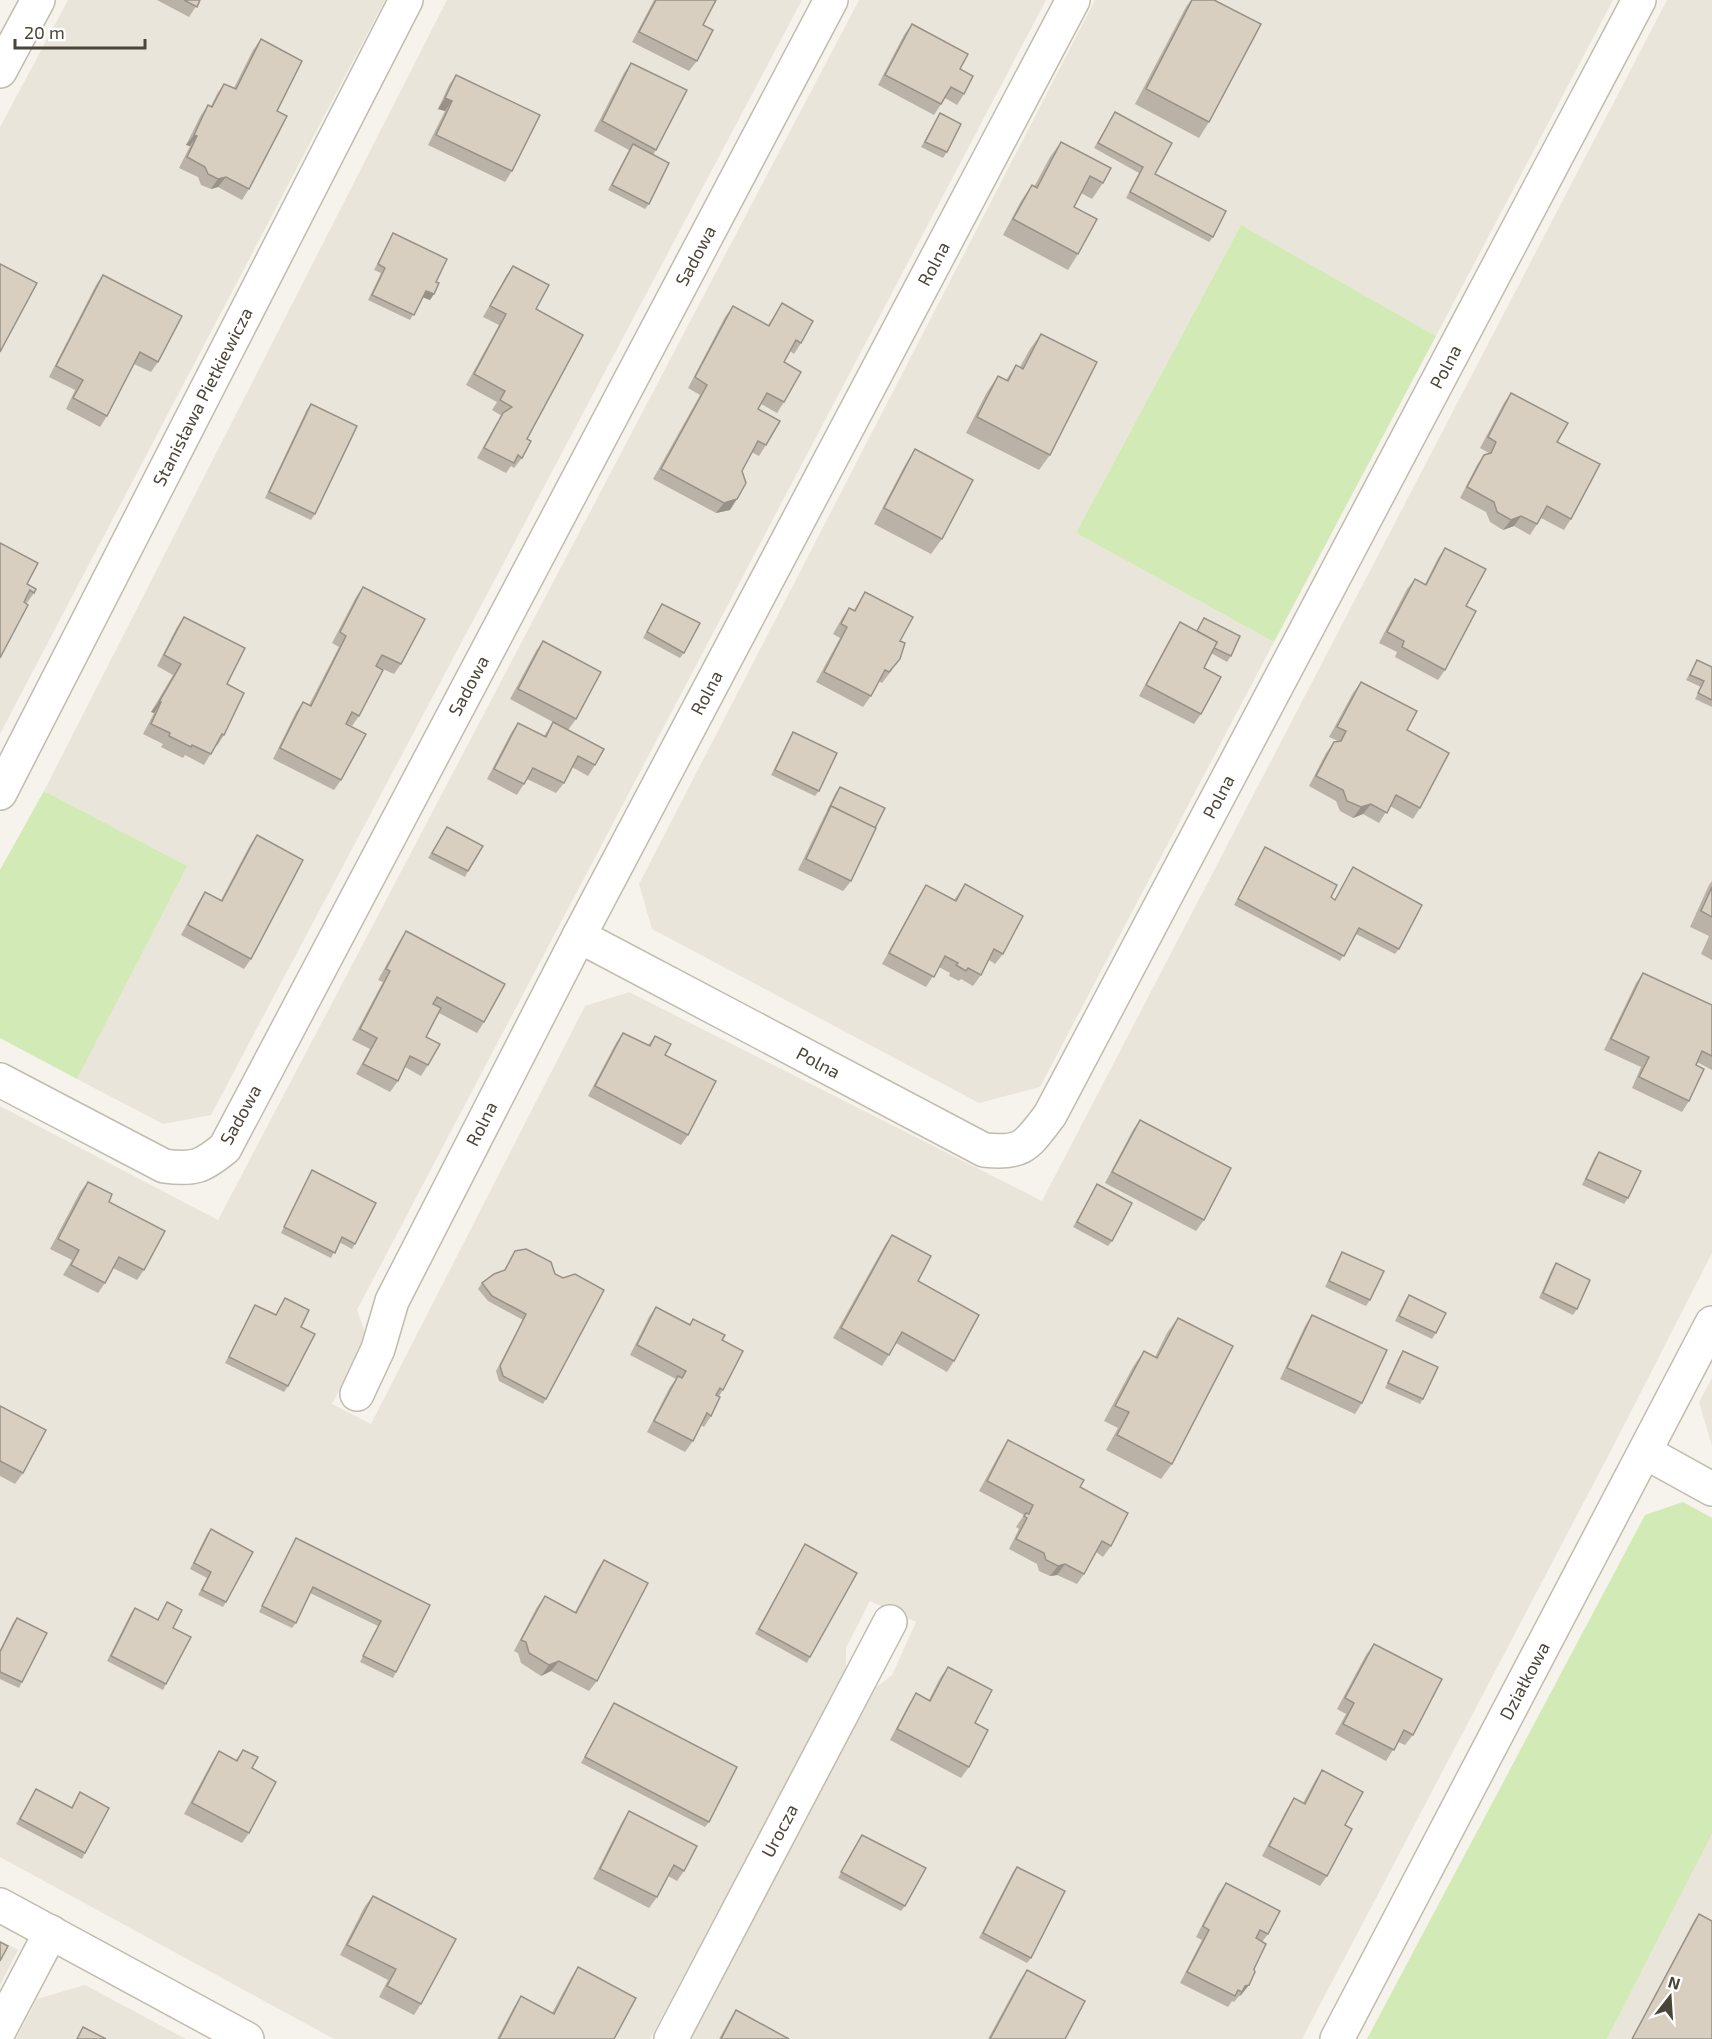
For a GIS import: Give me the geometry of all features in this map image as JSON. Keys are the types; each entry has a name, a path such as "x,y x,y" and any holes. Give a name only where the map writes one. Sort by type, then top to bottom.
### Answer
{"street":[{"path":"0,71 38,0"},
{"name":"Stanisława Pietkiewicza","path":"0,793 406,0"},
{"name":"Sadowa","path":"0,1080 164,1166 184,1169 207,1163 225,1148 831,0"},
{"name":"Rolna","path":"357,1394 378,1349 392,1301 579,936 1073,0"},
{"name":"Polna","path":"579,936 984,1150 1006,1153 1027,1145 1055,1105 1639,0"},
{"name":"Działkowa","path":"1338,2039 1712,1323"},
{"path":"1645,1452 1712,1489"},
{"name":"Urocza","path":"671,2039 890,1622"},
{"path":"0,1905 247,2039"},
{"path":"0,2029 51,1932"}],"shaded area":[{"path":"68,0 385,0 0,734 0,127"},
{"path":"447,0 802,0 211,1115 163,1124 77,1079 186,866 44,791"},
{"path":"859,0 1046,0 357,1310 367,1338 332,1404 371,1424 585,1006 629,992 1042,1201 1667,0 1712,0 1712,1253 1616,1441 1302,2039 687,2039 874,1689 892,1675 916,1622 870,1601 846,1648 846,1672 650,2039 334,2039 0,1857 0,1106 218,1220"},
{"path":"1095,0 1613,0 1436,336 1241,225 1076,533 1274,642 1040,1087 979,1103 652,929 639,884"},
{"path":"1712,1378 1712,1446 1699,1402"},
{"path":"1712,1834 1712,2039 1607,2039"},
{"path":"0,1940 18,1950 0,1985"},
{"path":"85,1985 186,2039 16,2039 37,1999"}],"green space":[{"path":"1241,225 1436,336 1274,642 1076,533"},
{"path":"44,791 187,866 77,1079 0,1038 0,870"},
{"path":"1683,1502 1712,1518 1712,1834 1607,2039 1367,2039 1645,1515"}],"building":[{"path":"184,0 200,0 197,7"},
{"path":"656,0 716,0 703,25 713,30 697,61 639,32"},
{"path":"1192,0 1214,0 1261,24 1209,122 1146,89"},
{"path":"912,24 968,54 960,69 973,76 964,94 951,87 941,104 885,75"},
{"path":"261,39 302,61 277,111 287,116 249,189 226,177 218,179 208,174 205,167 187,157 208,105 212,107 224,84 236,89"},
{"path":"631,63 687,90 656,150 602,121"},
{"path":"456,75 540,115 512,171 436,135 452,101 445,98"},
{"path":"1115,112 1172,143 1155,174 1226,211 1213,237 1130,192 1143,167 1098,143"},
{"path":"940,113 961,124 947,152 925,142"},
{"path":"1061,142 1111,168 1103,183 1090,176 1074,207 1097,219 1078,254 1013,219 1032,185 1037,188"},
{"path":"633,144 669,163 649,204 612,185"},
{"path":"393,233 447,259 436,282 439,283 434,294 426,291 414,315 372,295 385,268 378,264"},
{"path":"0,264 37,283 0,352"},
{"path":"513,266 549,285 536,309 583,335 527,439 531,441 522,458 518,455 514,463 484,448 503,413 512,407 500,400 505,391 474,374 506,314 490,306"},
{"path":"103,275 182,316 158,362 140,352 107,416 73,398 83,380 56,366"},
{"path":"782,303 813,321 801,343 796,340 784,362 801,372 784,402 767,393 758,409 780,421 766,445 758,441 742,471 746,483 737,499 724,503 661,469 707,385 695,377 733,306 769,326"},
{"path":"1041,334 1097,362 1050,455 977,417 998,376 1008,381 1016,365 1023,369"},
{"path":"1511,393 1568,423 1557,442 1600,464 1571,519 1547,506 1537,524 1521,516 1511,520 1497,512 1494,502 1467,487 1484,455 1491,453 1496,442 1488,437"},
{"path":"311,404 357,426 315,514 269,492"},
{"path":"915,449 973,480 942,539 884,508"},
{"path":"0,543 38,563 27,584 36,589 34,593 30,590 24,602 28,605 0,658"},
{"path":"1445,548 1486,569 1466,606 1476,611 1445,670 1402,647 1404,641 1387,632 1415,579 1426,585"},
{"path":"363,587 425,619 401,664 382,655 376,666 383,670 359,716 352,712 346,724 366,734 341,780 280,748 303,702 311,706 346,636 340,632"},
{"path":"865,592 913,617 900,641 905,643 900,659 889,672 885,670 871,696 824,672 847,627 841,624 849,608 855,611"},
{"path":"662,604 700,623 684,653 647,632"},
{"path":"184,617 245,648 227,684 244,693 224,735 222,734 211,754 169,736 170,733 151,724 161,702 159,702 181,664 164,655"},
{"path":"1204,618 1240,636 1231,656 1214,648 1217,642 1197,631"},
{"path":"1180,622 1217,642 1204,668 1221,677 1201,714 1146,685"},
{"path":"543,641 601,672 576,719 518,689"},
{"path":"1697,660 1712,667 1712,700 1698,693 1704,681 1690,675"},
{"path":"1361,682 1417,711 1407,730 1449,753 1420,808 1396,795 1387,813 1371,804 1361,807 1347,801 1343,790 1316,776 1334,742 1341,741 1346,731 1337,727"},
{"path":"553,722 604,749 595,765 578,756 564,783 533,768 524,784 494,769 518,723 546,737"},
{"path":"793,732 837,753 819,791 775,770"},
{"path":"840,787 885,808 875,828 831,806 828,811"},
{"path":"831,806 876,828 851,881 806,859"},
{"path":"447,827 483,846 468,871 432,853"},
{"path":"257,835 303,860 251,959 188,925 205,892 222,901"},
{"path":"1265,847 1337,885 1331,897 1335,900 1353,867 1422,905 1399,949 1359,928 1344,956 1238,899"},
{"path":"965,884 1023,916 1003,954 994,949 981,975 968,968 966,971 956,965 958,963 945,956 934,977 889,953 926,885 956,901"},
{"path":"1712,887 1712,917 1701,911"},
{"path":"406,931 505,984 484,1022 437,997 433,1004 441,1008 426,1037 440,1044 428,1065 410,1056 398,1081 363,1064 377,1038 360,1029 390,971 386,969"},
{"path":"1643,973 1712,1005 1712,1056 1702,1051 1696,1065 1704,1069 1689,1101 1639,1077 1649,1057 1611,1039"},
{"path":"623,1033 650,1046 655,1036 671,1044 665,1055 716,1081 688,1135 595,1086"},
{"path":"1140,1120 1231,1168 1204,1220 1112,1172"},
{"path":"1599,1152 1641,1171 1628,1198 1586,1179"},
{"path":"312,1170 376,1203 355,1244 342,1237 335,1253 284,1227"},
{"path":"88,1182 112,1194 109,1202 165,1231 144,1270 119,1257 105,1283 71,1265 79,1250 58,1239"},
{"path":"1097,1184 1132,1203 1112,1241 1077,1222"},
{"path":"892,1235 931,1256 918,1281 979,1315 954,1361 902,1332 889,1355 841,1328"},
{"path":"526,1249 551,1262 555,1274 563,1278 575,1274 604,1290 546,1399 503,1376 500,1366 526,1314 492,1296 482,1283 494,1274 505,1270 515,1251"},
{"path":"1342,1252 1384,1271 1370,1300 1329,1281"},
{"path":"1556,1263 1590,1280 1577,1309 1543,1293"},
{"path":"1409,1295 1446,1313 1436,1333 1399,1316"},
{"path":"285,1298 309,1310 301,1327 315,1334 288,1386 229,1357 255,1305 276,1315"},
{"path":"656,1307 690,1325 693,1319 725,1335 722,1340 743,1351 723,1390 720,1388 716,1395 720,1397 711,1416 707,1413 693,1441 654,1421 678,1376 682,1378 686,1371 637,1345"},
{"path":"1312,1315 1387,1350 1362,1403 1287,1368"},
{"path":"1178,1318 1233,1346 1172,1464 1117,1435 1129,1412 1115,1406 1144,1351 1157,1358"},
{"path":"1403,1351 1438,1367 1423,1399 1388,1383"},
{"path":"0,1406 46,1430 23,1473 0,1461"},
{"path":"1008,1440 1084,1480 1080,1487 1128,1513 1111,1546 1102,1541 1084,1574 1065,1564 1058,1566 1046,1560 1044,1553 1016,1539 1027,1518 1024,1516 1026,1513 1029,1514 1033,1505 987,1481"},
{"path":"211,1529 253,1552 226,1602 202,1590 211,1572 194,1563"},
{"path":"296,1538 430,1605 396,1672 363,1656 381,1621 313,1587 296,1623 262,1606"},
{"path":"805,1544 857,1573 810,1657 759,1629"},
{"path":"604,1560 648,1583 597,1681 559,1661 549,1665 529,1653 526,1642 521,1640 545,1596 576,1613"},
{"path":"167,1602 182,1610 173,1628 191,1637 166,1684 111,1656 135,1608 158,1620"},
{"path":"17,1618 47,1633 22,1682 0,1672 0,1652"},
{"path":"1374,1644 1442,1679 1413,1735 1404,1730 1394,1750 1343,1724 1354,1703 1345,1698"},
{"path":"948,1667 992,1690 975,1723 988,1730 969,1767 897,1729 916,1693 930,1701"},
{"path":"614,1703 737,1767 709,1822 585,1757"},
{"path":"243,1750 258,1757 252,1768 276,1782 249,1833 192,1803 219,1751 237,1761"},
{"path":"1322,1770 1363,1792 1345,1825 1352,1829 1327,1876 1269,1846 1294,1798 1305,1804"},
{"path":"36,1789 72,1808 80,1792 109,1808 85,1853 20,1819"},
{"path":"629,1811 697,1846 684,1871 674,1865 657,1897 600,1869"},
{"path":"862,1835 926,1868 905,1906 841,1872"},
{"path":"1017,1867 1065,1891 1031,1958 983,1933"},
{"path":"1226,1883 1280,1911 1268,1934 1260,1930 1256,1938 1266,1944 1249,1985 1245,1986 1242,1992 1238,1990 1235,1996 1187,1972 1209,1930 1203,1926"},
{"path":"373,1896 456,1939 421,2004 387,1986 396,1969 347,1945"},
{"path":"1699,1914 1712,1921 1712,2039 1632,2039"},
{"path":"0,1942 8,1946 0,1961"},
{"path":"578,1967 636,1998 614,2039 499,2039 521,1996 554,2014"},
{"path":"1027,1970 1085,2001 1065,2039 990,2039"},
{"path":"736,2010 789,2039 721,2039"},
{"path":"83,2027 106,2039 77,2039"}]}
